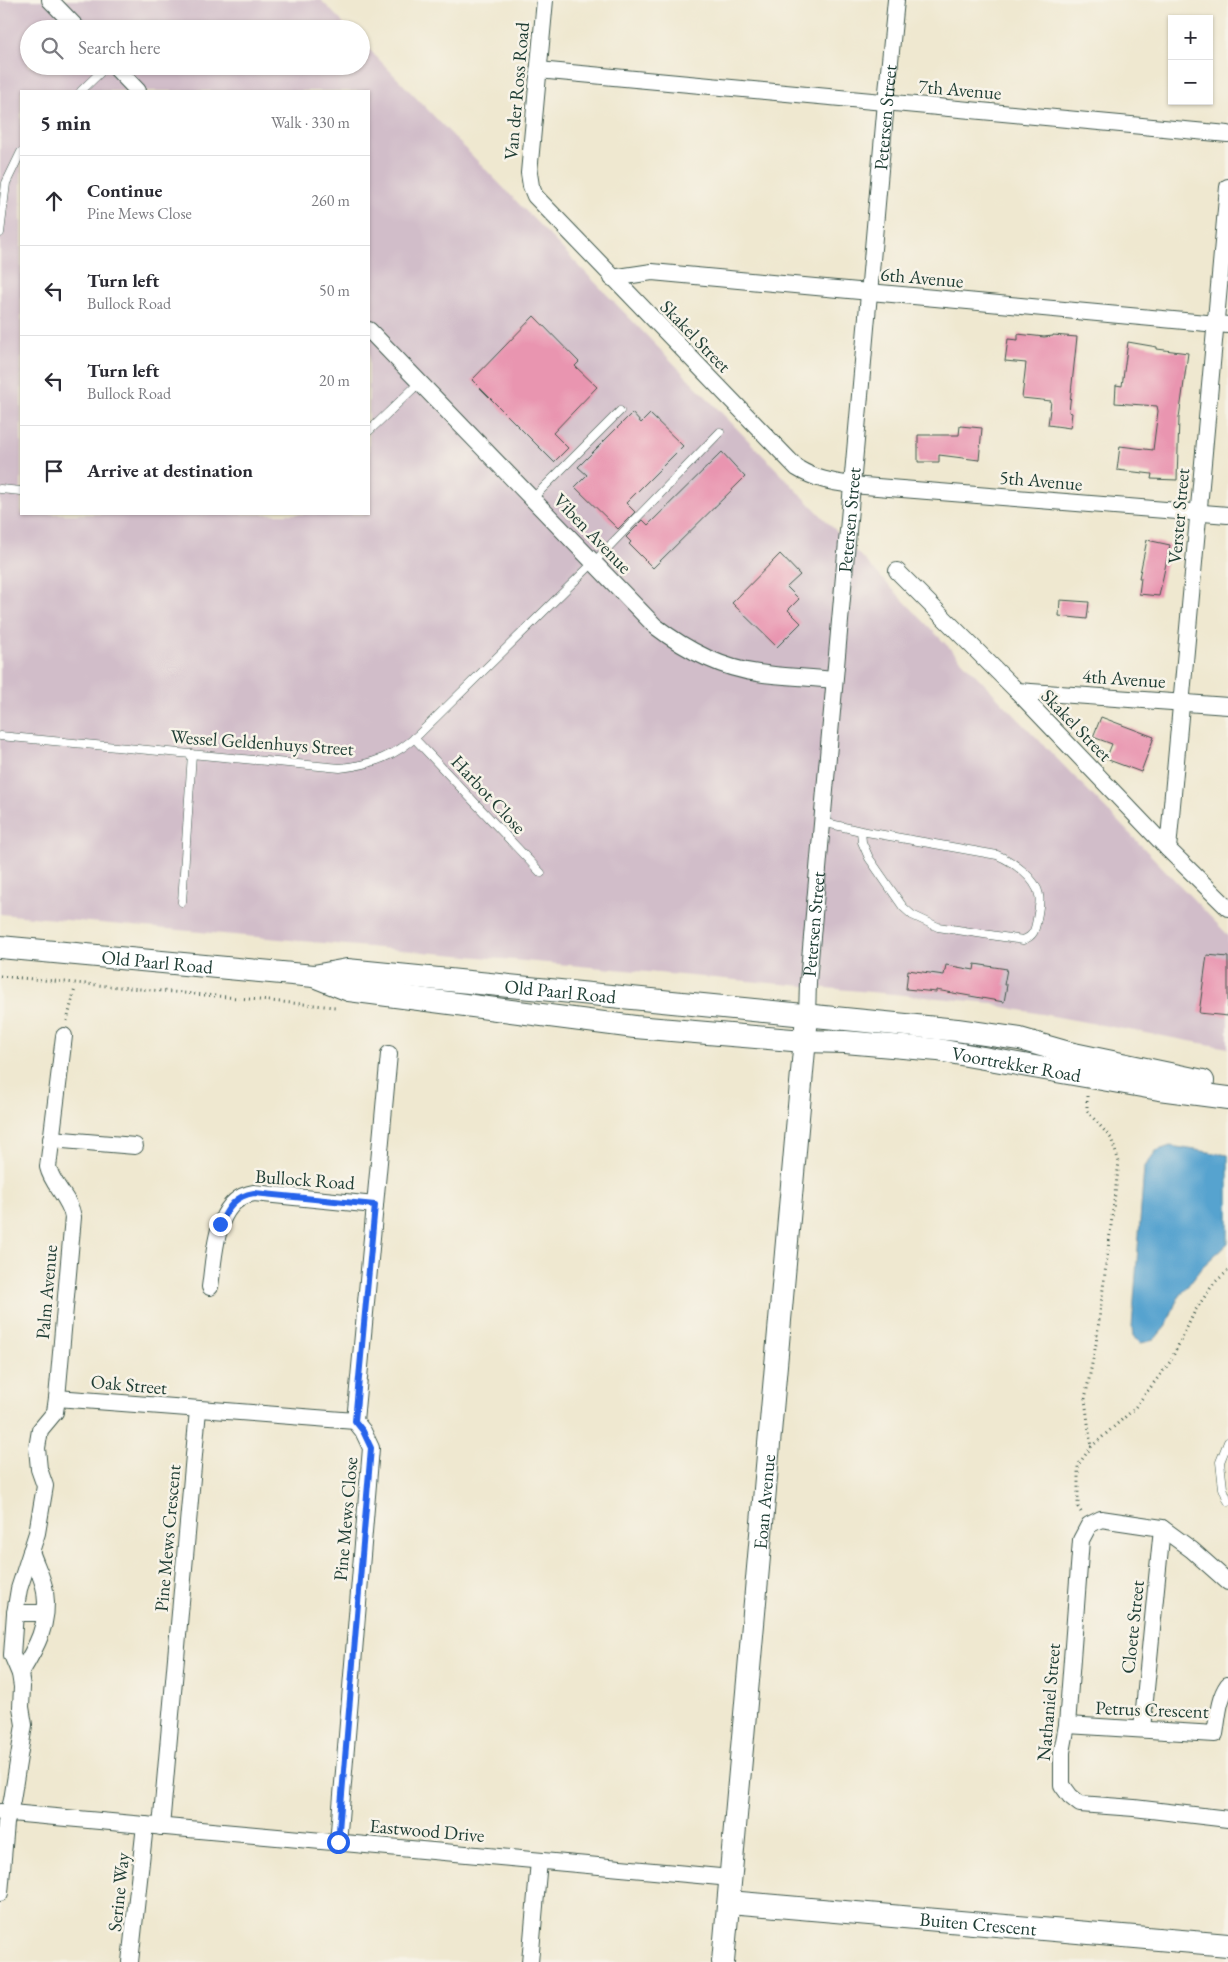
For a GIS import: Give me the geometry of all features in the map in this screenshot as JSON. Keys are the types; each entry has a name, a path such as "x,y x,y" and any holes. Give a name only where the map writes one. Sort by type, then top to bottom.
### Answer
{"main road":[{"name":"Old Paarl Road","path":"0,947 314,976 347,970 807,1016"},
{"name":"Old Paarl Road","path":"314,976 349,990 635,1027 804,1041"},
{"name":"Petersen Street","path":"804,1041 807,1016"},
{"name":"Voortrekker Road","path":"807,1016 957,1030 1020,1040 1069,1053 1228,1086"},
{"name":"Voortrekker Road","path":"804,1041 845,1042 938,1050 1159,1090 1228,1098"},
{"name":"Eoan Avenue","path":"723,1962 804,1041"},
{"name":"Buiten Crescent","path":"729,1902 1228,1945"}],"street":[{"path":"50,0 69,20"},
{"name":"Van der Ross Road","path":"530,186 529,173 545,0"},
{"name":"Petersen Street","path":"807,1016 808,982 834,680 896,0"},
{"name":"7th Avenue","path":"538,70 1228,134"},
{"path":"123,75 137,90"},
{"name":"Skakel Street","path":"530,186 542,206 797,468 811,477 827,482 852,485"},
{"name":"Verster Street","path":"1168,849 1199,512 1222,325 1228,187"},
{"name":"6th Avenue","path":"612,278 652,272 1222,325"},
{"name":"Viben Avenue","path":"370,331 655,626 691,650 734,667 757,673 834,680"},
{"name":"5th Avenue","path":"852,485 1228,515"},
{"name":"Skakel Street","path":"896,570 1017,691 1168,849 1225,902"},
{"name":"4th Avenue","path":"1017,691 1228,706"},
{"name":"Palm Avenue","path":"0,1893 6,1823 4,1813 24,1725 21,1707 22,1687 20,1674 12,1655 15,1613 19,1589 37,1532 45,1486 39,1469 38,1448 40,1430 55,1412 73,1217 69,1204 48,1170 64,1036"},
{"path":"198,1410 355,1421 389,1054"},
{"path":"51,1139 135,1146"},
{"name":"Bullock Road","path":"210,1287 220,1224 227,1210 238,1198 254,1193 375,1205"},
{"name":"Oak Street","path":"57,1398 198,1410"},
{"name":"Pine Mews Crescent","path":"153,1826 198,1410"},
{"name":"Pine Mews Close","path":"338,1842 371,1448 363,1431 355,1421"},
{"path":"1089,1525 1100,1519 1162,1528 1192,1550 1228,1582"},
{"name":"Nathaniel Street","path":"1089,1525 1081,1540 1067,1725 1062,1752 1062,1785 1070,1796 1080,1804 1228,1819"},
{"name":"Cloete Street","path":"1142,1729 1162,1528"},
{"path":"20,1674 38,1644 45,1613 45,1591 31,1551"},
{"path":"15,1613 45,1613"},
{"name":"Petrus Crescent","path":"1067,1725 1215,1734 1220,1702 1228,1685"},
{"name":"Eastwood Drive","path":"4,1813 731,1878"},
{"name":"Serine Way","path":"130,1962 153,1826"},
{"path":"530,1962 539,1861"}],"lane":[{"path":"82,90 98,75"},
{"path":"0,233 6,183 20,154"},
{"path":"370,431 420,382"},
{"path":"532,499 620,411"},
{"name":"Wessel Geldenhuys Street","path":"0,736 348,767 386,758 414,738 594,562 720,432"},
{"path":"0,490 20,491"},
{"name":"Harbot Close","path":"414,738 541,873"},
{"path":"182,902 192,754"},
{"path":"822,822 861,831 997,855 1008,860 1018,866 1036,886 1040,896 1035,930 1032,935 1023,940 938,927 912,915 903,907 869,858 862,842 861,831"},
{"path":"1228,1442 1220,1462 1223,1488 1228,1500"}],"path":[{"path":"64,1036 75,988"},
{"path":"1087,1095 1087,1110 1111,1138 1119,1162 1096,1344 1086,1399 1091,1447"},
{"path":"1089,1525 1078,1507 1078,1464 1091,1447 1133,1410 1170,1362 1195,1311 1214,1283 1228,1271"}],"shaded area":[{"path":"0,0 321,0 340,20 20,20 20,75 370,75 370,50 1228,935 1228,1048 1003,1007 993,1003 0,914"}],"water":[{"path":"1170,1146 1228,1155 1228,1243 1202,1267 1177,1300 1166,1326 1154,1340 1141,1343 1133,1337 1132,1327 1144,1168 1156,1151"}],"building":[{"path":"534,316 579,362 575,366 597,387 553,433 568,448 554,462 472,380"},
{"path":"1018,334 1044,337 1053,335 1077,337 1069,412 1072,413 1070,428 1048,425 1051,401 1022,398 1026,363 1005,361 1008,339 1018,340"},
{"path":"1128,342 1157,347 1157,349 1188,353 1179,418 1177,480 1151,479 1152,474 1117,470 1120,446 1153,450 1158,411 1157,406 1115,403 1116,385 1122,386"},
{"path":"632,413 641,423 650,414 683,446 626,503 635,512 618,529 575,487 587,475 578,467"},
{"path":"960,426 982,428 979,460 939,455 939,462 918,462 918,435 959,435"},
{"path":"722,452 745,477 653,568 629,544 631,542 626,537 643,520 648,525"},
{"path":"1147,540 1170,545 1159,596 1139,594 1141,578 1139,578"},
{"path":"780,554 800,575 787,587 799,599 788,610 801,623 777,647 732,603"},
{"path":"1060,600 1089,602 1087,619 1059,616"},
{"path":"1101,717 1154,737 1141,772 1106,759 1112,744 1093,737"},
{"path":"1207,955 1228,957 1228,1016 1199,1013"},
{"path":"975,964 1007,969 1004,985 1007,985 1004,1002 936,990 936,992 906,989 908,970 944,975 946,965 974,970"}],"route":[{"path":"220,1224 232,1203 246,1194 254,1193 375,1205 355,1421 368,1439 371,1448 338,1842"}]}
